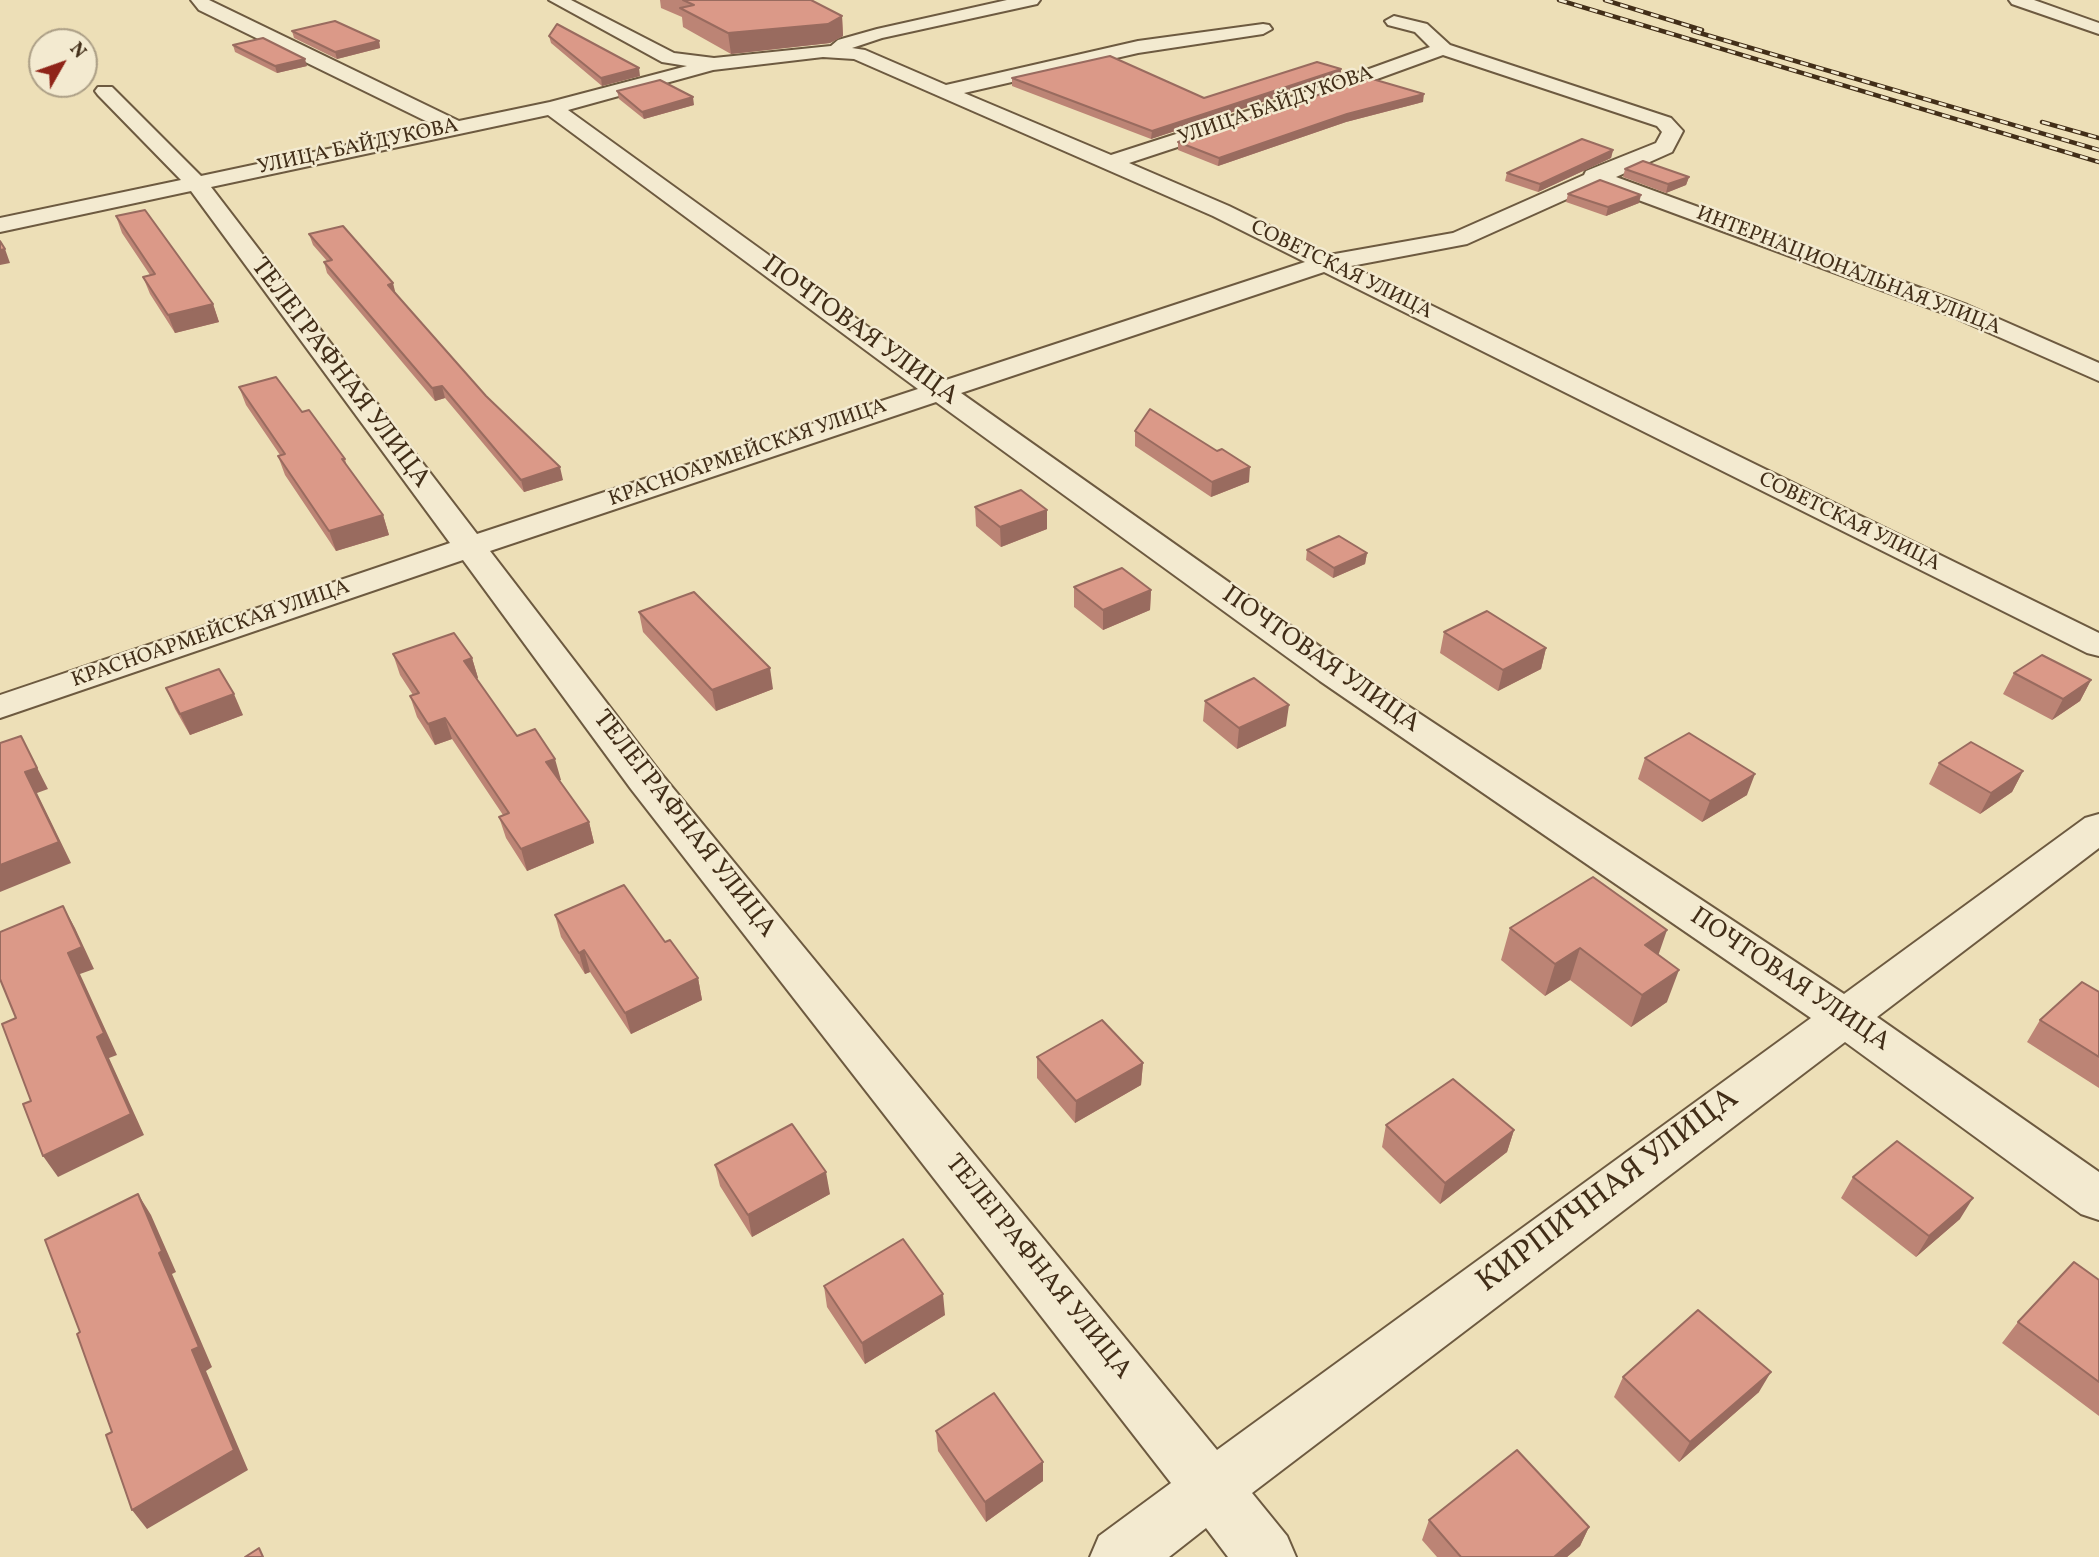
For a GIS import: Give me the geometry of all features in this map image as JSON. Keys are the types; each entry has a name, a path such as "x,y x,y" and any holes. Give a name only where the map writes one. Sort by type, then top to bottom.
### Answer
{"street":[{"path":"200,0 205,6 454,127"},
{"name":"СОВЕТСКАЯ УЛИЦА","path":"558,0 668,58 714,64 835,52 858,54 1221,211 2099,646"},
{"path":"835,52 845,44 877,34 1031,0"},
{"path":"2018,0 2099,29"},
{"path":"1394,21 1421,28 1443,49"},
{"path":"941,92 1138,47 1263,29"},
{"name":"УЛИЦА БАЙДУКОВА","path":"1109,163 1304,99 1443,49"},
{"name":"КРАСНОАРМЕЙСКАЯ УЛИЦА","path":"0,708 469,547 1326,263 1459,239 1664,147 1673,131 1664,122 1443,49"},
{"name":"УЛИЦА БАЙДУКОВА","path":"0,225 552,108 714,64"},
{"name":"ТЕЛЕГРАФНАЯ УЛИЦА","path":"105,91 195,183 645,780 1266,1557"},
{"name":"ПОЧТОВАЯ УЛИЦА","path":"552,108 938,390 1333,673 1844,1017 2099,1199"},
{"name":"ИНТЕРНАЦИОНАЛЬНАЯ УЛИЦА","path":"1597,177 1958,310 2099,373"},
{"name":"КИРПИЧНАЯ УЛИЦА","path":"1120,1557 2099,828"}],"building":[{"path":"683,0 811,0 842,16 828,24 728,33 680,8 694,5"},
{"path":"335,21 379,41 335,52 292,31"},
{"path":"557,24 639,68 601,78 549,36"},
{"path":"263,38 305,59 275,66 233,45"},
{"path":"1110,56 1204,98 1317,62 1341,69 1152,131 1012,78"},
{"path":"1369,78 1424,94 1347,114 1219,158 1178,142"},
{"path":"660,80 693,97 642,112 617,91"},
{"path":"1582,139 1613,150 1540,184 1507,173"},
{"path":"1643,161 1689,177 1668,184 1625,169"},
{"path":"1600,180 1641,195 1608,207 1568,194"},
{"path":"145,210 213,304 168,315 143,277 155,274 116,216"},
{"path":"343,226 393,283 388,285 486,396 560,467 521,480 442,386 432,388 324,262 332,260 309,234"},
{"path":"276,377 302,412 309,410 383,515 329,531 278,456 285,454 239,387"},
{"path":"1150,409 1217,451 1222,449 1250,467 1212,482 1135,431"},
{"path":"1021,490 1047,510 1000,527 975,507"},
{"path":"1339,536 1367,553 1334,568 1307,550"},
{"path":"1122,568 1151,590 1103,610 1074,587"},
{"path":"694,592 770,668 712,690 639,612"},
{"path":"1487,611 1546,648 1503,670 1444,632"},
{"path":"454,633 472,658 464,661 517,736 535,729 555,759 546,762 589,822 521,849 499,817 509,813 445,718 428,724 410,696 419,693 393,654"},
{"path":"2042,655 2091,680 2063,699 2014,673"},
{"path":"219,669 234,694 180,714 166,688"},
{"path":"1254,678 1289,705 1239,728 1205,701"},
{"path":"1689,733 1755,774 1710,801 1645,758"},
{"path":"21,736 37,768 25,772 59,842 0,865 0,743"},
{"path":"1971,742 2023,771 1991,793 1939,763"},
{"path":"1593,877 1667,930 1645,945 1679,970 1642,995 1580,948 1555,964 1510,928"},
{"path":"624,885 665,942 670,940 698,978 625,1013 584,950 579,953 555,915"},
{"path":"63,906 82,947 68,953 104,1033 97,1037 131,1114 43,1156 23,1104 31,1101 2,1024 16,1018 0,979 0,932"},
{"path":"2082,982 2099,992 2099,1057 2040,1020"},
{"path":"1102,1020 1143,1063 1076,1101 1037,1057"},
{"path":"1453,1079 1514,1130 1445,1183 1386,1125"},
{"path":"792,1124 826,1172 748,1215 715,1165"},
{"path":"1897,1141 1973,1198 1929,1236 1853,1177"},
{"path":"138,1194 162,1251 159,1253 199,1347 192,1350 234,1450 132,1510 106,1435 112,1432 77,1334 80,1332 45,1240"},
{"path":"903,1239 943,1294 862,1343 824,1286"},
{"path":"2074,1262 2099,1280 2099,1382 2018,1322"},
{"path":"1698,1310 1771,1372 1690,1442 1623,1377"},
{"path":"994,1393 1043,1462 985,1502 936,1431"},
{"path":"1517,1450 1589,1527 1554,1557 1461,1557 1429,1520"},
{"path":"259,1548 263,1557 245,1557"}],"railway":[{"path":"1559,0 2099,162"},
{"path":"1605,0 1702,30"},
{"path":"1693,31 2099,150"},
{"path":"2042,122 2099,138"}]}
